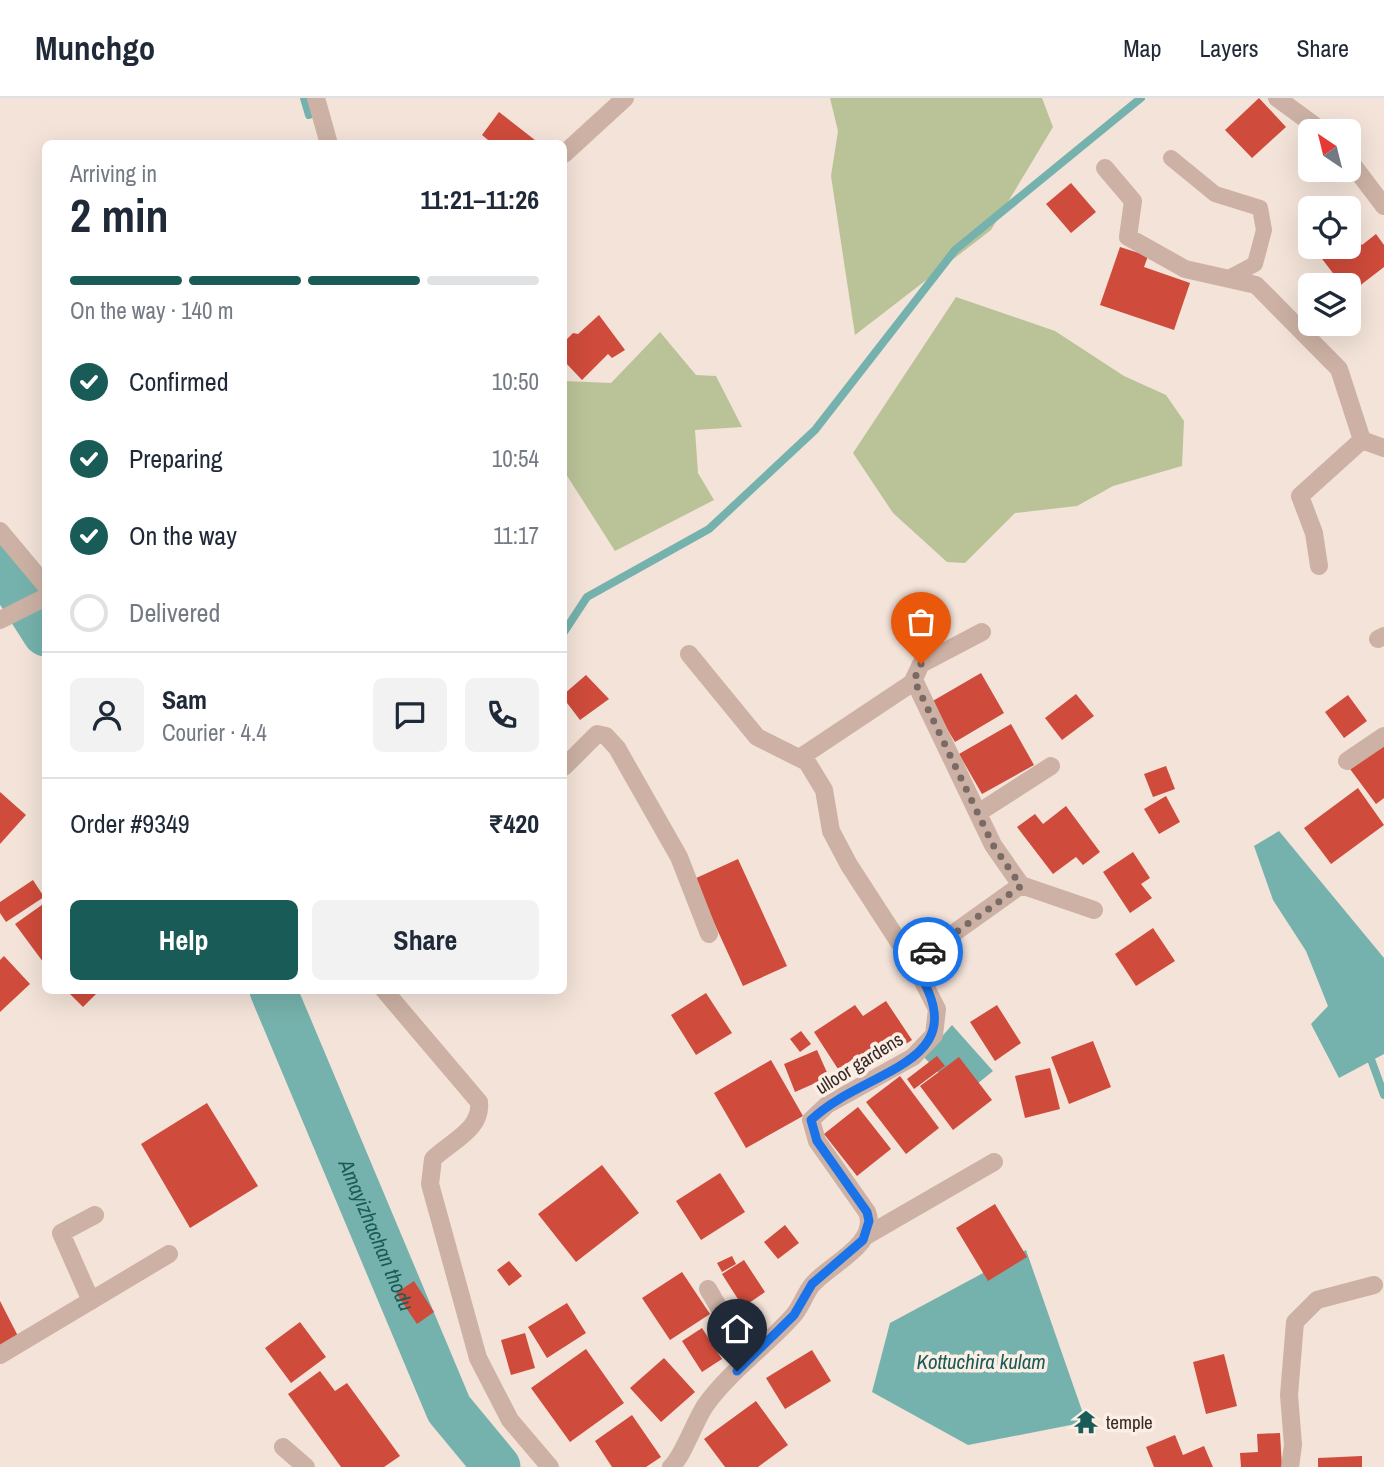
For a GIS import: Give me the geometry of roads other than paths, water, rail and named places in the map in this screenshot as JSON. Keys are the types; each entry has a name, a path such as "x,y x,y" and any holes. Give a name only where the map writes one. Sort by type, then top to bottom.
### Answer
{"street":[{"path":"316,98 328,140"},
{"path":"567,151 625,98"},
{"path":"1277,98 1306,119"},
{"path":"1105,168 1133,201 1128,237 1185,269 1256,285 1339,369 1362,440"},
{"path":"1362,177 1384,206"},
{"path":"1362,440 1384,448"},
{"path":"1319,566 1314,533 1300,496 1362,440"},
{"path":"0,531 42,581"},
{"path":"4,619 42,599"},
{"path":"689,654 757,737 801,757 914,680 921,664 982,632"},
{"path":"914,680 1005,865 1021,886 1094,910"},
{"path":"567,757 597,734 606,736 617,748 678,857 709,934"},
{"path":"1347,761 1384,736"},
{"name":"ulloor gardens","path":"801,757 824,790 831,831 849,865 912,963 937,1009 934,1035 914,1057 827,1105 811,1120 817,1141 867,1212 869,1221 866,1236"},
{"path":"978,813 1051,766"},
{"path":"912,963 1021,886"},
{"path":"387,994 479,1102 480,1113 474,1126 433,1158 430,1184 478,1358 510,1420 550,1467"},
{"path":"676,1466 687,1436 706,1405 794,1315 812,1284 866,1236 994,1163"},
{"path":"91,1301 61,1233 95,1215"},
{"path":"0,1355 169,1254"},
{"path":"1290,1467 1293,1445 1289,1395 1295,1322 1317,1300 1374,1285"},
{"path":"708,1289 749,1359"},
{"path":"283,1447 306,1467"}],"lane":[{"path":"1171,159 1215,194 1260,208 1264,230 1255,264 1227,279"}],"water":[{"path":"1279,831 1384,958 1384,1054 1339,1078 1311,1024 1328,1006 1306,951 1273,900 1254,846"},
{"path":"952,1025 993,1071 961,1097 924,1057"},
{"name":"Kottuchira kulam","path":"1026,1250 1086,1422 968,1445 872,1392 890,1323"}],"waterway":[{"path":"304,98 309,115"},
{"path":"567,627 587,597 709,529 815,430 955,250 1141,98"},
{"name":"Amayizhachan thodu","path":"0,561 42,627"},
{"name":"Amayizhachan thodu","path":"275,994 449,1409 497,1467"},
{"path":"1368,1051 1384,1095"}],"place":[{"name":"temple","path":"1086,1422"}]}
